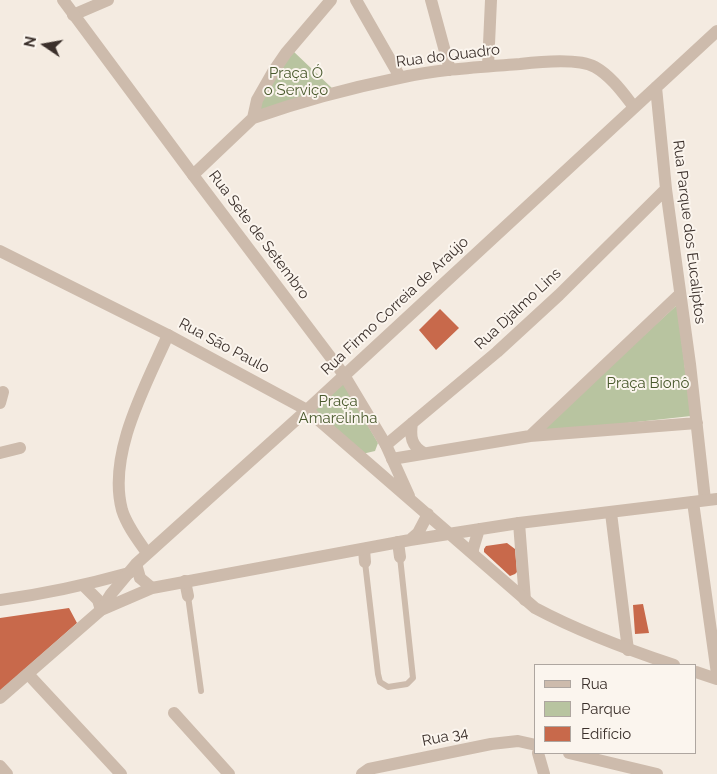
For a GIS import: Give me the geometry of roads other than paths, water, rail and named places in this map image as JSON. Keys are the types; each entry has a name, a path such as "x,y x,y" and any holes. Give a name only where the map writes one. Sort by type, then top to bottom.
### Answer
{"street":[{"name":"Rua Sete de Setembro","path":"63,0 193,176 344,374 386,445 411,501"},
{"path":"74,15 108,0"},
{"path":"193,176 254,118 257,100 273,72 286,53 331,0"},
{"path":"356,0 400,77"},
{"path":"431,0 450,70"},
{"path":"488,66 491,0"},
{"name":"Rua Firmo Correia de Araújo","path":"0,698 101,610 132,568 717,31"},
{"name":"Rua do Quadro","path":"254,118 300,102 400,77 488,66 546,62 594,66 617,86 634,107"},
{"name":"Rua Parque dos Eucaliptos","path":"656,87 666,188 697,423 705,501 717,674"},
{"name":"Rua Djalmo Lins","path":"366,461 381,460 386,450 386,445 497,352 559,295 666,188"},
{"name":"Rua São Paulo","path":"0,251 168,335 306,410 535,608 569,626 628,650 671,664"},
{"path":"530,436 680,294"},
{"path":"148,554 133,533 123,512 118,487 119,471 127,434 141,396 168,335"},
{"path":"412,423 410,436 414,445 424,453"},
{"path":"392,458 530,436 697,423"},
{"path":"0,453 20,448"},
{"name":"Rua Firmo Correia de Araújo","path":"101,610 152,588 404,541 519,523 705,501"},
{"path":"611,513 628,650"},
{"path":"400,557 404,541 418,533 428,514"},
{"path":"519,523 525,600"},
{"path":"474,554 473,549 479,529"},
{"path":"364,549 366,562"},
{"path":"0,600 84,586 132,568 152,588"},
{"path":"185,581 188,596"},
{"path":"84,586 98,600 101,610"},
{"path":"697,672 717,680"},
{"path":"28,674 121,774"},
{"path":"174,713 229,774"},
{"name":"Rua 34","path":"362,774 369,769 491,744 518,741 534,745"},
{"path":"538,754 544,774"},
{"path":"573,754 654,774"},
{"path":"0,766 7,774"}],"lane":[{"path":"366,562 378,674 380,682 388,687 407,684 413,678 400,557"},
{"path":"188,596 201,691"}],"park label":[{"name":"Praça Ó o Serviço","path":"296,82"},
{"name":"Praça Bionô","path":"648,383"},
{"name":"Praça Amarelinha","path":"338,410"}]}
